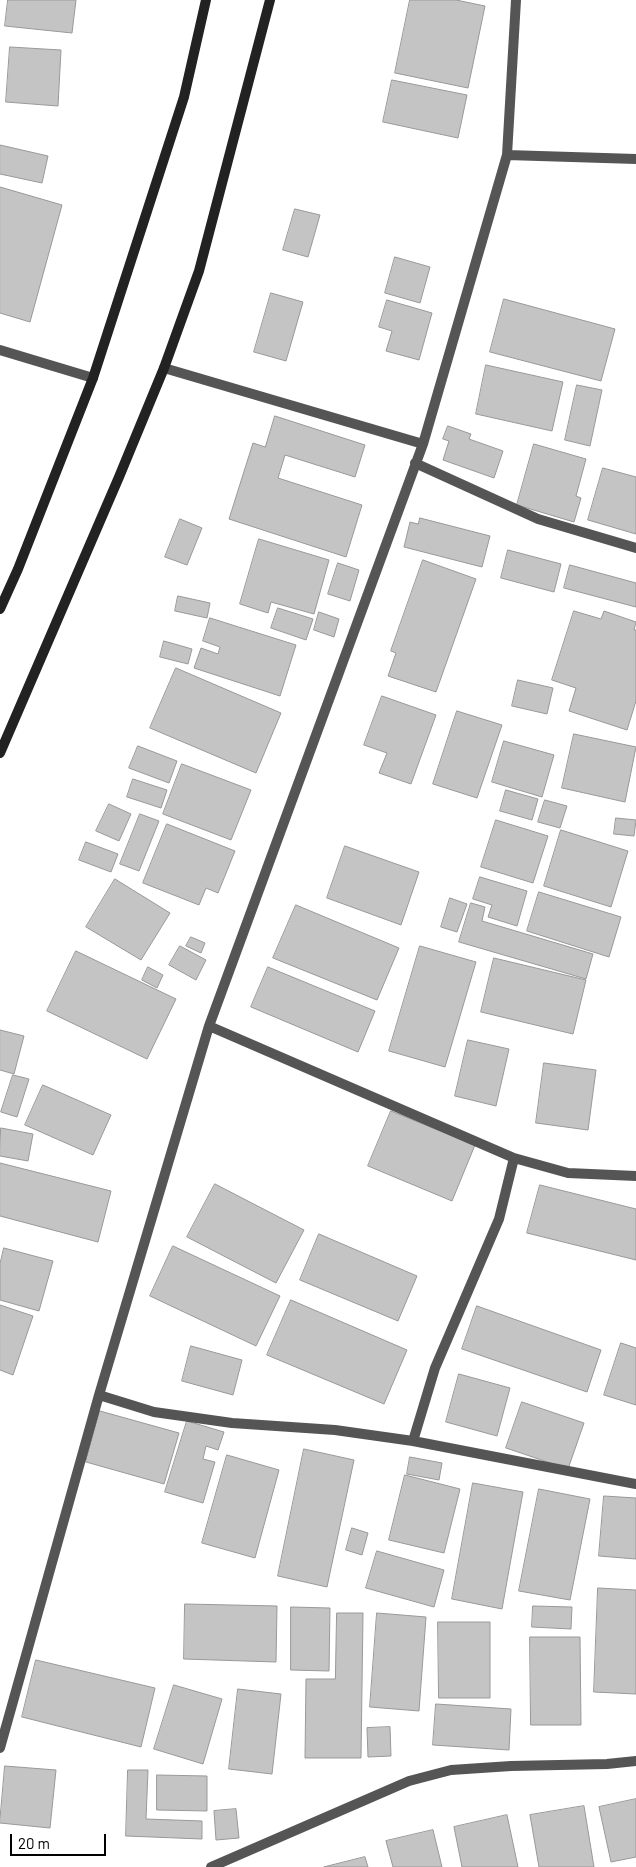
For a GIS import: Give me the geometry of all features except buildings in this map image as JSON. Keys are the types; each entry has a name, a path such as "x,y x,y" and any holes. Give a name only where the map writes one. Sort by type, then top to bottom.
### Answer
{"main road":[{"path":"0,609 18,569 93,378 184,97 206,0"},
{"path":"0,753 119,477 164,368 199,271 270,0"}],"street":[{"path":"0,1748 98,1395 209,1026 423,444 507,155 516,0"},
{"path":"507,155 636,159"},
{"path":"0,350 93,378"},
{"path":"164,368 423,444"},
{"path":"415,463 538,519 636,548"},
{"path":"209,1026 514,1158 568,1173 636,1176"},
{"path":"413,1441 435,1368 499,1219 514,1158"},
{"path":"98,1395 154,1412 232,1423 335,1430 413,1441 636,1484"},
{"path":"211,1867 409,1781 451,1770 511,1766 607,1764 636,1761"}]}
